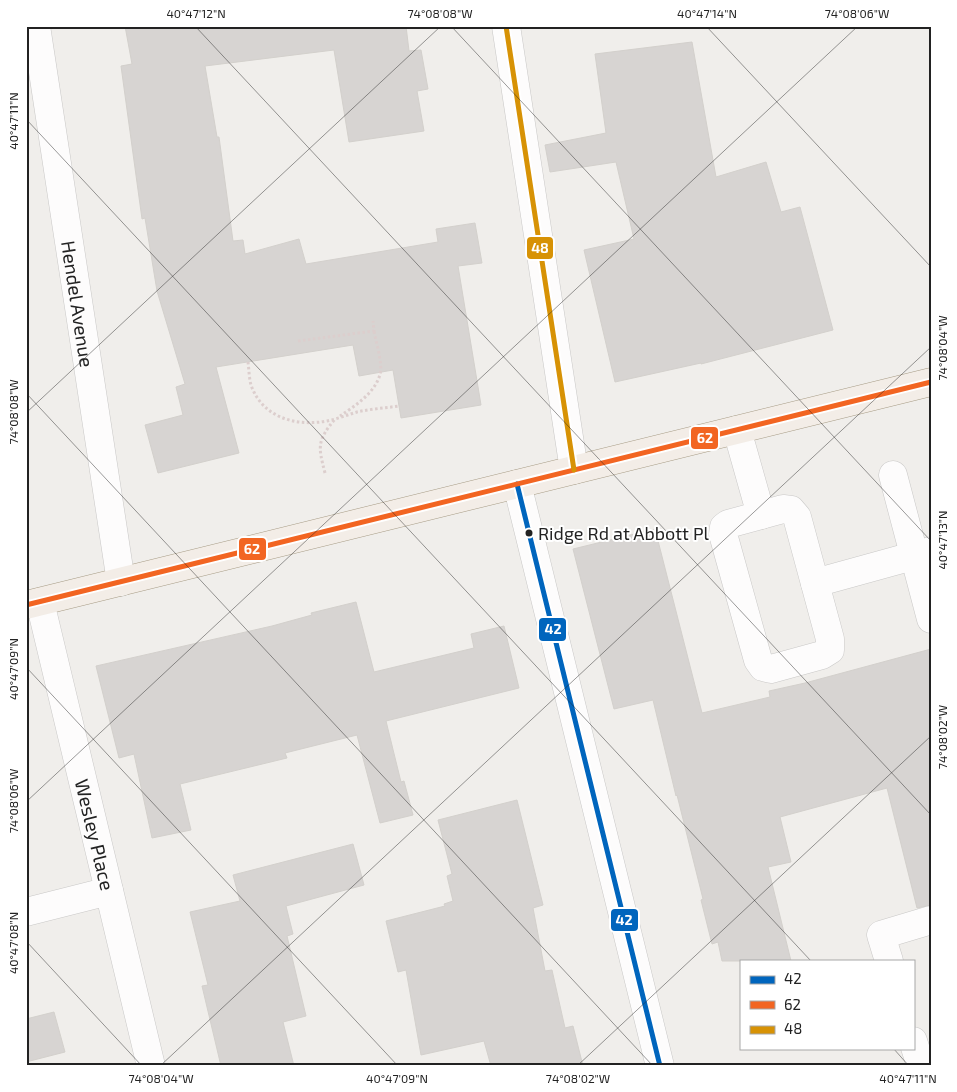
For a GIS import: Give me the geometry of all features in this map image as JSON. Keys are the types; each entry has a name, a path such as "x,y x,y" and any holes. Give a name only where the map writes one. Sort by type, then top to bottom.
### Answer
{"main road":[{"path":"33,604 931,382"}],"street":[{"name":"Hendel Avenue","path":"36,26 121,582"},
{"path":"506,26 574,470"},
{"path":"737,430 761,514"},
{"path":"893,475 922,554 931,619"},
{"path":"517,484 660,1066"},
{"path":"783,509 791,510 797,518 830,639 830,650 771,669 763,667 758,660 723,534 724,527 728,524 761,514 783,509"},
{"path":"815,583 922,554"},
{"name":"Wesley Place","path":"33,604 109,891 151,1066"},
{"path":"26,912 109,891"},
{"path":"889,960 881,935 931,920"},
{"path":"914,1043 921,1066"}],"path":[{"path":"324,474 320,452 321,439 336,418 353,407 366,395 375,385 381,373 374,321"},
{"path":"298,341 374,331"},
{"path":"248,362 251,384 256,396 264,407 274,415 305,422 328,421 356,412 398,406"}],"building":[{"path":"125,26 406,26 409,51 421,50 428,89 417,91 424,131 349,142 334,50 205,66 217,137 219,137 233,241 243,240 245,254 299,239 306,264 438,242 436,229 475,223 482,263 458,266 481,405 401,418 393,370 359,376 353,345 216,367 239,453 158,473 145,425 183,415 176,387 185,384 157,291 145,218 142,219 121,66 132,64"},
{"path":"692,42 716,177 766,162 781,212 800,207 833,330 701,364 615,382 584,250 634,239 616,162 550,172 545,145 606,133 595,54"},
{"path":"655,529 702,713 770,697 769,691 931,649 931,905 917,908 887,788 780,817 791,862 768,867 791,960 722,961 718,942 712,944 701,900 703,899 653,700 614,709 573,549"},
{"path":"356,602 374,672 474,648 471,634 504,626 519,688 386,721 401,782 404,781 413,815 380,823 357,735 285,753 287,758 180,784 191,830 152,838 134,754 119,758 96,666 272,626 312,615 311,613"},
{"path":"517,800 543,905 533,908 545,971 552,970 565,1028 573,1026 583,1066 491,1066 484,1041 421,1055 406,970 398,972 386,921 445,906 444,904 453,901 447,876 452,874 438,820"},
{"path":"353,844 364,885 286,906 293,934 287,936 306,1016 283,1022 294,1066 221,1066 202,986 208,985 190,912 240,901 233,875"},
{"path":"54,1012 65,1052 26,1062 26,1019"}],"transit line":[{"name":"48","path":"506,26 574,470"},
{"name":"62","path":"26,605 931,382"},
{"name":"42","path":"517,484 660,1066"}],"place":[{"name":"Ridge Rd at Abbott Pl","path":"529,533"}]}
